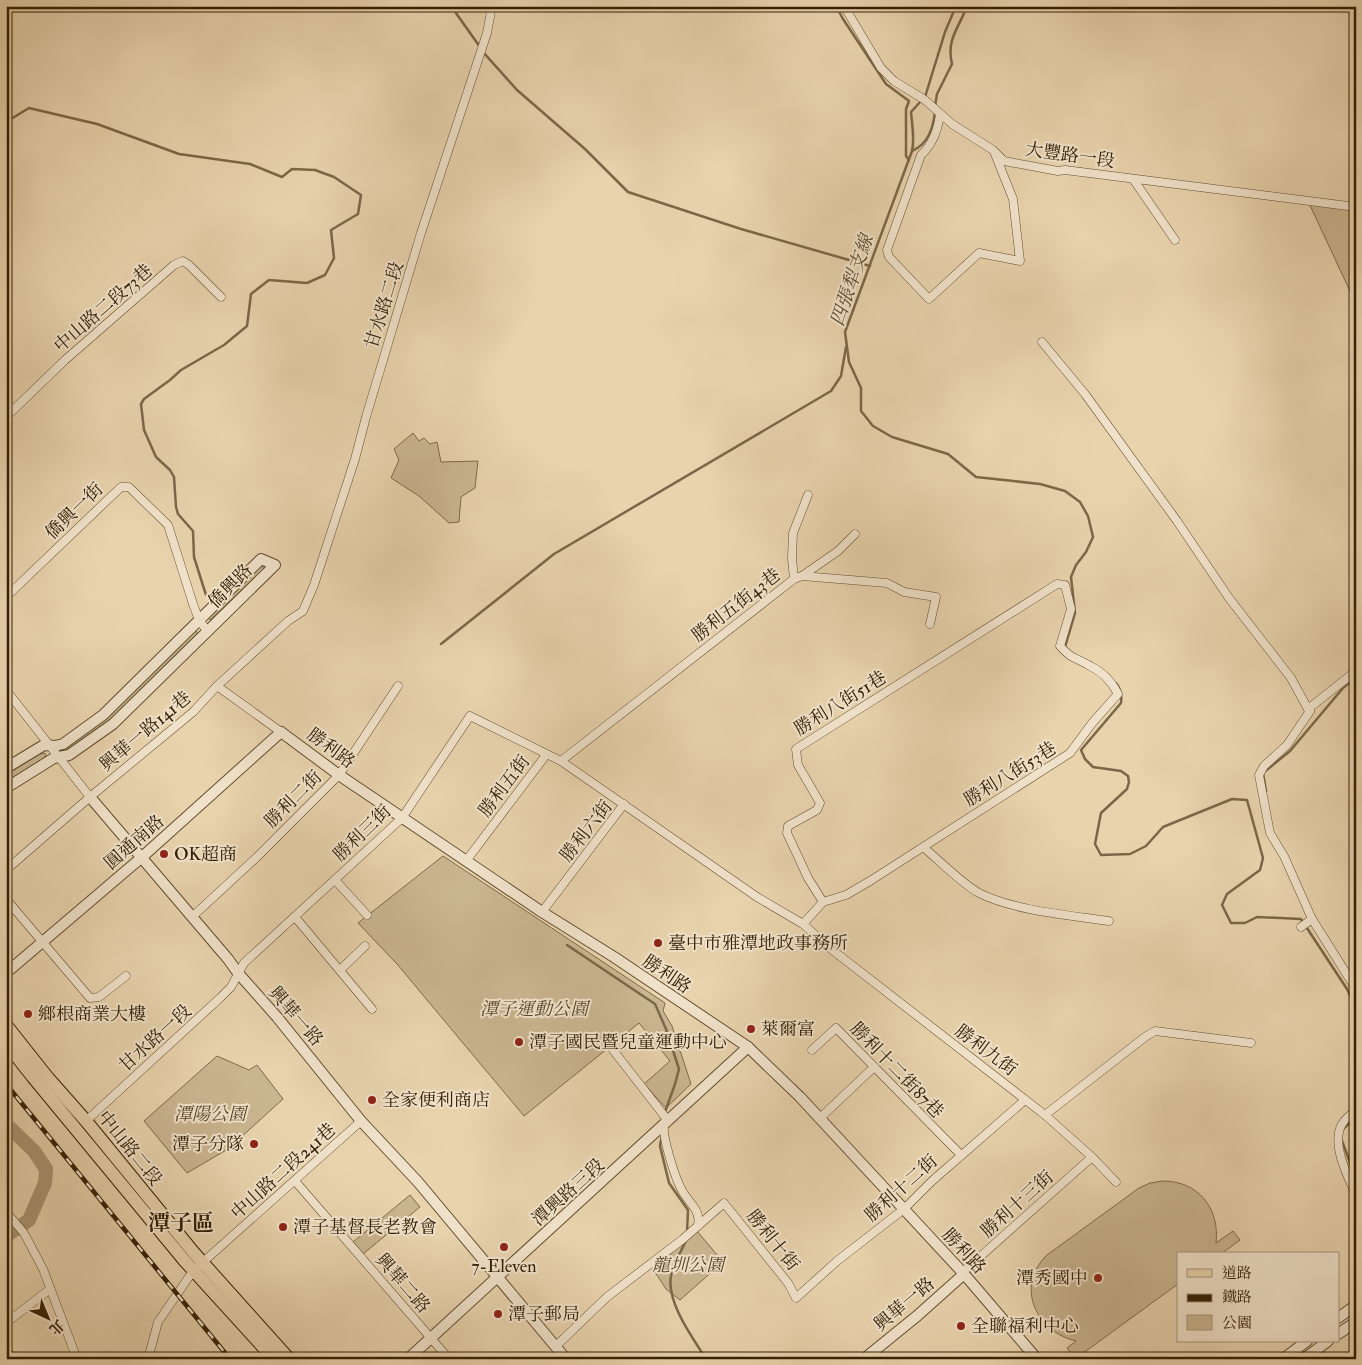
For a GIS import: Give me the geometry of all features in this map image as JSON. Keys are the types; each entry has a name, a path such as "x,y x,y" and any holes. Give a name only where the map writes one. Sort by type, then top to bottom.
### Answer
{"main road":[{"name":"中山路二段","path":"6,1024 48,1078 86,1121 198,1267 289,1359"},
{"name":"中山路二段","path":"6,1043 32,1076 198,1267 274,1359"}],"street":[{"name":"甘水路二段","path":"303,611 314,585 355,459 421,234 487,32 492,6"},
{"name":"大豐路一段","path":"844,6 887,75 925,100 952,124 993,150 1004,161 1058,171 1065,170 1356,207"},
{"path":"940,114 939,128 928,148 921,155 887,250 889,257 929,299 979,253 1020,261 1013,199 993,150"},
{"path":"1133,179 1175,240"},
{"name":"中山路二段73巷","path":"6,417 65,360 174,265 183,261 189,265 221,297"},
{"path":"1042,342 1085,394 1177,521 1229,598 1290,678 1310,712 1287,745 1264,766 1259,775 1259,782 1270,834 1284,856 1312,919 1356,989"},
{"name":"僑興一街","path":"6,597 121,487 129,487 168,525 200,620 208,632"},
{"path":"794,579 792,558 793,533 808,495"},
{"path":"802,576 838,551 855,534"},
{"name":"僑興路","path":"6,768 44,745 63,744 103,715 261,559 275,565 113,724 69,755 58,757 45,763 6,788"},
{"name":"勝利五街43巷","path":"560,761 794,579 802,576 887,583 904,592 936,597 930,624"},
{"name":"勝利八街53巷","path":"823,902 846,895 870,881 1070,753 1092,722 1118,694 1112,682 1092,666 1069,656 1060,646 1071,609 1065,585 1057,584"},
{"name":"勝利八街51巷","path":"823,902 808,878 787,832 788,826 817,810 820,804 798,765 796,749 1057,584"},
{"name":"興華一路141巷","path":"6,870 90,797 193,712 217,686 288,621 303,611"},
{"path":"1308,709 1356,671"},
{"name":"勝利路","path":"217,686 338,775 748,1047 800,1098 904,1209 964,1274 1037,1359"},
{"name":"勝利二街","path":"192,917 296,819 338,775 398,686"},
{"name":"興華一路","path":"6,690 90,797 277,1017 361,1121 407,1169 566,1359"},
{"name":"勝利三街","path":"238,973 244,963 402,818 470,716 546,755"},
{"name":"圓通南路","path":"6,973 141,858 281,732"},
{"name":"勝利五街","path":"466,861 546,755 560,761 624,804"},
{"name":"勝利六街","path":"542,912 624,804 757,897"},
{"path":"923,847 978,892 1002,902 1048,912 1110,921"},
{"path":"335,880 367,915"},
{"name":"勝利九街","path":"757,897 803,924 831,949 953,1044 991,1071 1045,1115 1116,1182"},
{"path":"6,899 90,998 99,996 126,976"},
{"path":"803,924 823,902"},
{"path":"295,917 372,1009"},
{"path":"1301,928 1312,919"},
{"path":"340,970 364,946"},
{"name":"甘水路一段","path":"86,1121 204,1014 231,987 238,973"},
{"name":"勝利十二街87巷","path":"812,1050 836,1028 960,1155"},
{"path":"1045,1115 1155,1030 1251,1044"},
{"name":"潭興路三段","path":"408,1359 748,1047"},
{"path":"556,1346 607,1297 698,1226 697,1211 682,1192 675,1175 661,1111 613,1050"},
{"path":"819,1119 874,1067"},
{"name":"勝利十二街","path":"796,1298 837,1261 904,1209 960,1155 1025,1100"},
{"path":"1356,1110 1342,1123 1337,1139 1346,1175 1356,1194"},
{"name":"中山路二段241巷","path":"148,1359 158,1322 198,1267 361,1121"},
{"name":"勝利十三街","path":"964,1274 964,1271 1092,1158"},
{"name":"興華二路","path":"295,1181 449,1359"},
{"name":"勝利十街","path":"698,1226 724,1204 788,1283 796,1298"},
{"path":"9,1215 24,1233 43,1269 77,1359"},
{"name":"興華一路","path":"864,1359 917,1316 964,1274"},
{"path":"6,1323 50,1289"},
{"path":"1340,1317 1356,1305"},
{"path":"1340,1333 1356,1322"},
{"path":"1283,1359 1306,1342"},
{"path":"1304,1359 1327,1342"},
{"path":"6,1349 13,1359"},
{"path":"1349,1359 1356,1351"}],"green space":[{"path":"1308,201 1356,208 1356,304"},
{"path":"413,433 419,441 424,438 430,444 437,442 441,462 478,461 475,488 461,497 459,522 449,523 419,496 391,478 399,460 394,449"},
{"path":"260,566 264,569 210,620 208,618"},
{"path":"195,631 197,635 110,720 69,749 67,748 67,746"},
{"path":"45,753 46,755 43,759 6,782 6,775 40,754"},
{"name":"潭子運動公園","path":"443,856 665,1003 663,1011 672,1026 691,1084 666,1108 644,1084 670,1061 639,1023 524,1116 397,964 358,923"},
{"name":"潭陽公園","path":"217,1056 249,1070 257,1065 283,1099 228,1149 187,1173 144,1121"},
{"path":"1175,1182 1196,1191 1210,1208 1216,1230 1216,1243 1233,1231 1240,1240 1224,1252 1177,1252 1177,1285 1075,1359 1067,1348 1076,1341 1062,1336 1050,1328 1041,1318 1035,1307 1031,1294 1032,1281 1037,1268 1047,1255 1139,1188 1150,1183"},
{"path":"410,1195 420,1207 363,1254 353,1242"},
{"name":"龍圳公園","path":"697,1231 723,1262 680,1300 666,1289 653,1269"}],"waterway":[{"path":"451,6 480,47"},
{"path":"836,6 886,84 909,101 906,109 906,156 909,160"},
{"path":"925,97 945,32 956,6"},
{"path":"935,106 937,94 952,64 952,40 967,6"},
{"path":"483,52 517,90 585,149 628,192 741,229 870,266"},
{"name":"四張犁支線","path":"921,101 911,112 912,151 845,332 849,362 861,388 861,411 873,426 892,437 948,454 976,477 1040,484 1065,491 1080,502 1088,516 1093,537 1071,577 1075,613 1065,647 1067,649"},
{"path":"6,122 29,108 97,124 179,154 250,164 282,177 292,169 315,170 334,177 361,195 358,214 331,230 334,258 325,275 307,283 269,280 251,294 247,326 224,345 181,370 144,399 141,404 144,430 156,457 170,470 174,477 178,514 193,531 194,557 206,595"},
{"path":"912,151 918,148 929,135 935,112"},
{"path":"441,644 554,554 831,391 841,376 846,347"},
{"name":"四張犁支線","path":"1080,657 1092,663"},
{"path":"1266,791 1263,773 1290,751 1343,688 1356,677"},
{"name":"四張犁支線","path":"1116,683 1121,692 1121,703 1081,750 1085,759 1093,767 1121,771 1128,776 1127,789 1101,813 1095,844 1101,855 1130,854 1146,846 1163,827 1232,799 1247,800 1263,858 1260,870 1227,894 1222,905 1231,923 1245,923 1257,917 1301,919 1347,989 1356,1008"},
{"path":"567,945 655,1004 666,1029 679,1069 665,1112"},
{"name":"四張犁支線","path":"1344,1128 1356,1118"},
{"path":"6,1124 34,1151 46,1169 45,1183 29,1220 6,1236"},
{"path":"662,1135 660,1146 669,1183 688,1210 687,1232"},
{"name":"四張犁支線","path":"1341,1138 1356,1179"},
{"path":"686,1240 673,1267 671,1286 676,1308 706,1359"}],"railway":[{"path":"6,1084 230,1359"}],"place":[{"name":"OK超商","path":"164,854"},
{"name":"臺中市雅潭地政事務所","path":"658,943"},
{"name":"鄉根商業大樓","path":"28,1014"},
{"name":"萊爾富","path":"751,1029"},
{"name":"潭子國民暨兒童運動中心","path":"519,1042"},
{"name":"全家便利商店","path":"372,1100"},
{"name":"潭子分隊","path":"254,1144"},
{"name":"潭子基督長老教會","path":"283,1227"},
{"name":"7-Eleven","path":"504,1247"},
{"name":"潭秀國中","path":"1098,1278"},
{"name":"潭子郵局","path":"498,1314"},
{"name":"全聯福利中心","path":"961,1326"}],"district":[{"name":"潭子區","path":"181,1222"}]}
